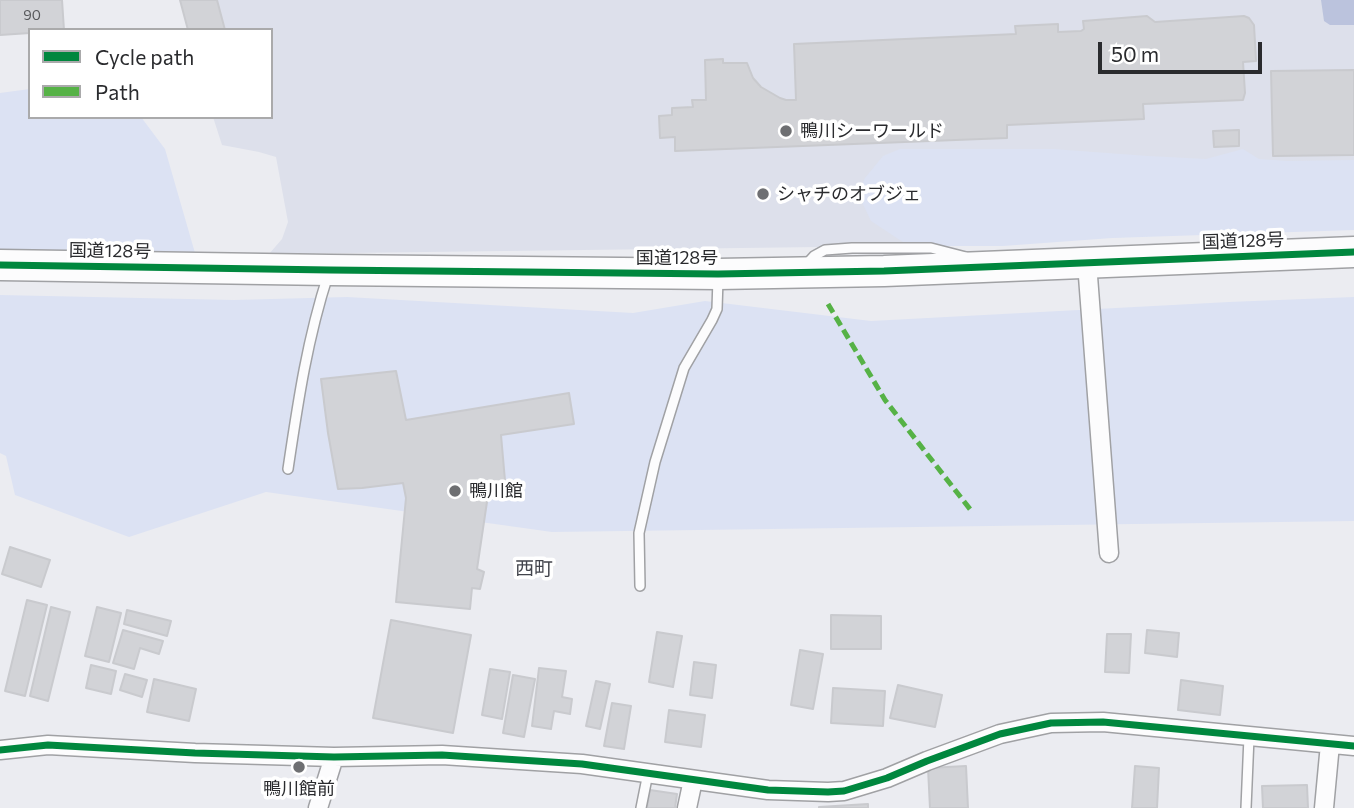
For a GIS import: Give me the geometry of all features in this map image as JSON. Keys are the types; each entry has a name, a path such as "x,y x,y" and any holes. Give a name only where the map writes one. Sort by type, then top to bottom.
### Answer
{"highway":[{"name":"国道128号","path":"0,265 718,274 884,271 1354,252"}],"street":[{"path":"1087,263 1109,553"},
{"path":"0,750 48,745 334,757 442,755 582,764 768,790 809,792 844,790 887,778 1000,734 1051,723 1103,722 1354,746"},
{"path":"1324,808 1330,744"},
{"path":"318,808 334,757"},
{"path":"687,808 693,780"}],"lane":[{"path":"288,469 313,324 330,270"},
{"path":"640,586 639,533 655,462 684,368 717,309 718,274"},
{"path":"1246,808 1249,737"},
{"path":"641,808 648,773"}],"shaded area":[{"name":"鴨川シーワールド","path":"180,0 1354,0 1354,228 899,246 269,254 282,239 288,222 276,157 222,145 214,119 273,119 273,28 187,28"},
{"path":"1321,0 1354,0 1354,25 1330,25 1324,21"},
{"path":"28,89 28,119 142,119 165,149 195,253 0,252 0,93"},
{"path":"900,149 1053,149 1206,159 1243,149 1259,159 1354,160 1354,230 1112,238 1003,246 909,246 871,221 858,194 865,178 883,156"},
{"path":"0,295 234,300 347,297 633,313 705,301 871,321 1354,297 1354,521 552,532 266,492 129,537 15,495 6,456 0,453"}],"building":[{"path":"0,0 62,0 64,28 28,28 28,33 0,35"},
{"path":"180,0 217,0 224,28 187,28"},
{"name":"鴨川シーワールド","path":"1147,16 1155,22 1244,16 1249,18 1254,25 1256,61 1243,62 1243,100 1143,104 1144,119 1007,125 1007,138 675,151 675,137 660,138 659,116 672,115 672,108 693,107 692,100 706,100 705,60 723,59 723,63 747,63 753,78 761,87 780,98 796,100 794,44 1016,34 1015,26 1058,24 1058,32 1081,31 1084,29 1083,21"},
{"path":"1354,70 1354,155 1273,156 1271,71"},
{"path":"1239,130 1239,146 1214,147 1213,131"},
{"name":"鴨川館","path":"396,371 406,420 569,393 574,424 501,435 506,492 488,495 477,569 484,572 480,589 472,588 470,609 396,602 406,498 403,483 338,489 321,379"},
{"path":"10,547 50,560 41,587 2,574"},
{"path":"27,600 47,605 25,696 5,691"},
{"path":"51,607 70,612 48,701 30,696"},
{"path":"97,607 121,613 109,662 85,656"},
{"path":"127,610 171,621 167,636 124,624"},
{"path":"831,615 881,616 881,649 831,649"},
{"path":"391,620 471,635 453,733 373,718"},
{"path":"123,630 163,641 159,654 140,648 134,669 113,663"},
{"path":"1147,630 1179,633 1177,657 1145,653"},
{"path":"657,632 682,636 673,687 649,682"},
{"path":"1107,634 1131,634 1129,673 1105,672"},
{"path":"800,650 823,654 813,709 791,705"},
{"path":"694,662 716,665 712,698 690,695"},
{"path":"91,665 116,671 111,694 86,688"},
{"path":"539,668 566,671 562,697 572,699 570,714 554,711 551,729 532,726"},
{"path":"490,669 510,672 502,719 482,715"},
{"path":"125,674 147,680 142,697 120,690"},
{"path":"513,675 535,679 524,737 503,733"},
{"path":"154,679 196,689 189,721 147,712"},
{"path":"1181,680 1223,686 1220,715 1178,710"},
{"path":"596,681 610,684 600,729 586,726"},
{"path":"898,685 942,695 935,727 890,718"},
{"path":"833,688 885,691 883,726 831,723"},
{"path":"612,703 631,706 624,749 604,746"},
{"path":"669,710 705,715 701,747 665,742"},
{"path":"966,766 968,808 930,808 928,768"},
{"path":"1135,766 1159,768 1157,808 1132,808"},
{"path":"1307,785 1308,808 1263,808 1262,786"},
{"path":"650,790 677,794 675,808 647,808"},
{"path":"868,804 868,808 819,808 819,807"}],"marked path":[{"path":"828,304 885,400 973,513"}],"cycle path":[{"path":"0,265 718,274 884,271 1354,252"},
{"path":"0,750 48,745 334,757 442,755 582,764 768,790 828,792 844,791 887,778 1000,734 1051,723 1103,722 1354,746"}],"place":[{"name":"鴨川シーワールド","path":"786,131"},
{"name":"シャチのオブジェ","path":"763,194"},
{"name":"鴨川館","path":"455,491"},
{"name":"鴨川館前","path":"299,767"}],"district":[{"name":"西町","path":"534,569"}]}
